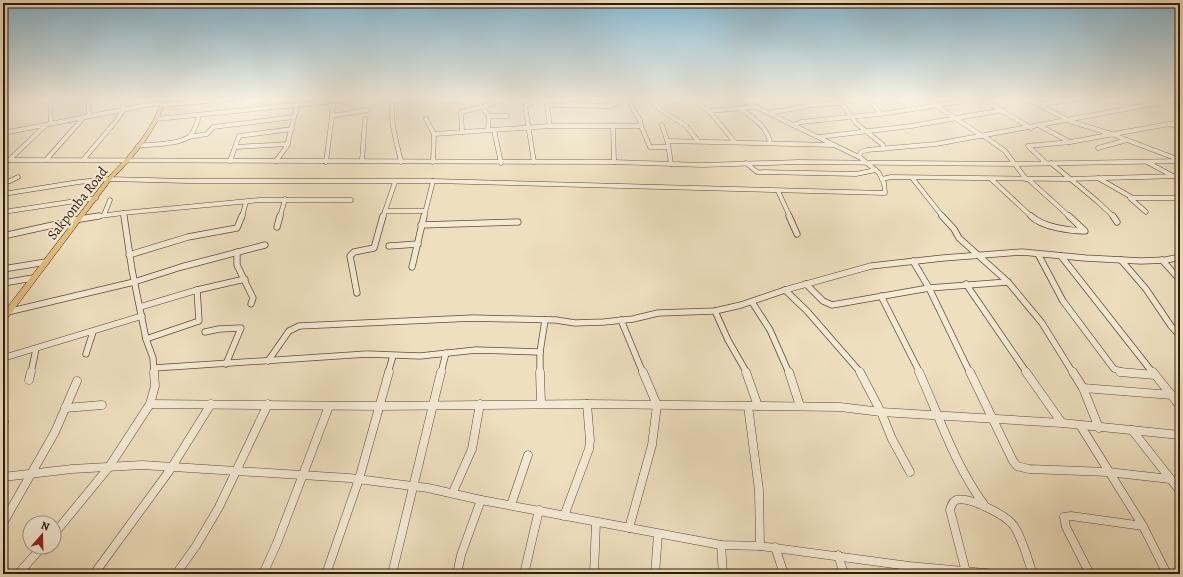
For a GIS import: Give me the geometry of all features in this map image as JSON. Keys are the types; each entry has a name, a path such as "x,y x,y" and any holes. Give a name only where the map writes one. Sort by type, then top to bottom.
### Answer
{"main road":[{"name":"Sakponba Road","path":"3,318 5,312 80,219 109,179 138,146 151,126"}],"street":[{"path":"4,134 42,126"},
{"path":"9,160 45,126"},
{"path":"46,160 76,126"},
{"path":"83,160 111,126"},
{"path":"189,137 195,126"},
{"path":"138,146 181,140 207,134 210,128 222,126"},
{"path":"276,161 288,144 293,126"},
{"path":"326,162 331,126"},
{"path":"362,161 365,126"},
{"path":"393,126 401,162"},
{"path":"428,126 434,134 433,162"},
{"path":"462,126 462,132"},
{"path":"488,126 488,130"},
{"path":"434,134 555,126"},
{"path":"613,126 614,162"},
{"path":"641,126 650,147 668,147"},
{"path":"662,126 668,141 671,164"},
{"path":"686,126 696,140"},
{"path":"721,126 734,141"},
{"path":"763,126 769,134 770,142"},
{"path":"795,126 828,143"},
{"path":"858,126 868,132 883,146 883,149"},
{"path":"817,137 910,126"},
{"path":"969,126 999,145 1027,179 1085,231 1074,231 1038,222 991,178"},
{"path":"668,141 696,140 828,143 860,154 883,149 936,144 1040,126 1070,142"},
{"path":"1086,126 1128,140 1180,161"},
{"path":"1117,222 1111,213 1028,146 1070,142 1159,126"},
{"path":"528,127 534,162"},
{"path":"230,161 239,136 292,129"},
{"path":"494,130 501,163"},
{"path":"1098,148 1128,140"},
{"path":"236,147 288,144"},
{"path":"3,194 65,184 109,179 395,182 433,181 778,191 882,193 886,191 882,179 876,170 860,154"},
{"path":"3,160 501,163 614,162 703,165 798,162 1014,164 1180,161"},
{"path":"1147,162 1172,176"},
{"path":"746,163 757,172 856,174 876,170"},
{"path":"882,179 891,177 913,179 1067,179 1097,177 1180,176"},
{"path":"3,182 10,181 18,177"},
{"path":"1097,177 1129,197 1146,212"},
{"path":"913,179 949,225 954,229 959,238 1008,282 1042,324 1084,388 1099,428"},
{"path":"412,267 424,210 433,181"},
{"path":"357,293 350,256 354,252 374,248 395,182"},
{"path":"778,191 797,234"},
{"path":"1129,197 1143,199 1180,198"},
{"path":"3,212 96,198"},
{"path":"3,236 80,219 123,213 285,199 351,200"},
{"path":"276,227 285,199"},
{"path":"104,215 110,200"},
{"path":"129,255 188,238 237,228 239,226 246,202"},
{"path":"385,211 424,210"},
{"path":"62,524 109,467 150,404 155,386 153,358 146,339 134,282 123,213"},
{"path":"421,225 518,222"},
{"path":"389,246 418,244"},
{"path":"5,312 134,282 265,245"},
{"path":"236,252 237,265 253,298 251,304"},
{"path":"268,361 289,331 299,326 473,318 545,320 575,323 621,320 658,313 715,310 752,302 785,290 871,266 913,261 1022,252 1121,260 1162,260 1180,257"},
{"path":"1038,254 1063,301 1114,369 1121,372 1155,375"},
{"path":"1061,256 1088,288 1180,406"},
{"path":"1121,260 1146,289 1171,326 1180,336"},
{"path":"1162,260 1180,280"},
{"path":"913,261 929,288 992,419 1017,466 1029,469 1108,472 1170,479"},
{"path":"3,269 46,262"},
{"path":"3,283 33,278"},
{"path":"140,307 197,290 245,279"},
{"path":"806,284 823,301 832,305 929,288 1008,282"},
{"path":"966,284 1062,423"},
{"path":"146,339 199,321 200,310 197,290"},
{"path":"785,290 807,311 862,374 881,412 892,439 910,472"},
{"path":"881,296 921,377 935,415 949,446 977,495 985,506"},
{"path":"752,302 770,330 789,371 800,406"},
{"path":"715,310 728,340 747,373 758,406"},
{"path":"3,358 142,316"},
{"path":"541,404 540,352 545,320"},
{"path":"621,320 657,405 652,445 629,528"},
{"path":"205,332 219,329 241,328 226,364"},
{"path":"86,354 93,332"},
{"path":"29,380 36,349"},
{"path":"154,368 367,354 420,356 476,350 540,352"},
{"path":"392,574 446,353"},
{"path":"326,574 359,479 393,356"},
{"path":"3,523 55,432 77,381"},
{"path":"1084,388 1172,395"},
{"path":"150,404 268,404 329,406 587,404 840,407 881,412 1062,423 1099,428 1180,435"},
{"path":"94,574 198,429 211,404"},
{"path":"176,574 196,546 219,507 268,404"},
{"path":"453,492 472,449 480,404"},
{"path":"564,516 589,449 590,440 587,404"},
{"path":"65,408 102,405"},
{"path":"263,574 277,543 329,406"},
{"path":"748,406 759,490 760,546"},
{"path":"1080,425 1143,526 1167,574"},
{"path":"1132,430 1180,491"},
{"path":"511,505 522,476 528,454"},
{"path":"3,477 31,473 109,467 172,466 304,474 413,484 453,492 481,500 721,546 760,546 964,572 996,574"},
{"path":"457,574 481,500"},
{"path":"964,572 950,510 951,506 956,500 964,500 985,506 1012,522 1021,540 1033,574"},
{"path":"524,574 539,510"},
{"path":"1090,574 1066,527 1064,517 1071,516 1143,526"},
{"path":"594,574 596,522"},
{"path":"656,574 658,534"},
{"path":"721,546 723,574"},
{"path":"775,548 784,574"},
{"path":"18,574 35,555"},
{"path":"838,556 844,574"}]}
